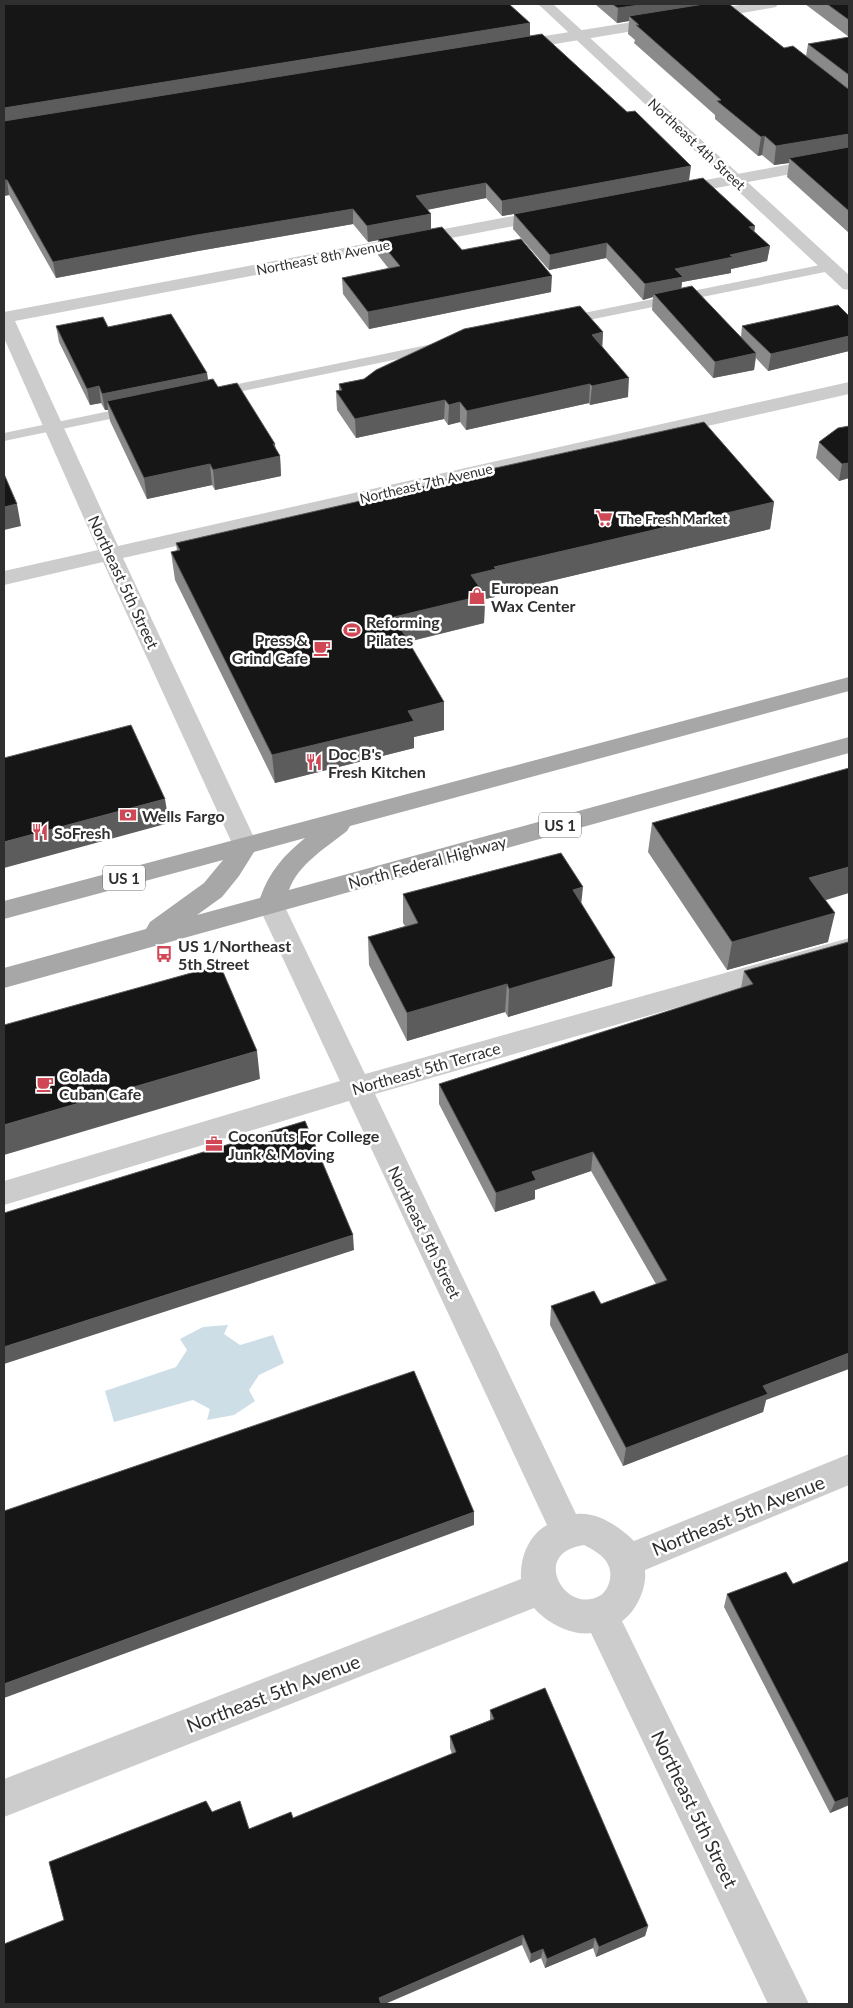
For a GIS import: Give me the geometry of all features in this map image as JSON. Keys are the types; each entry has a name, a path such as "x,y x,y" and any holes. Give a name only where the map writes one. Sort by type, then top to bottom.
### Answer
{"main road":[{"name":"US 1","path":"4,910 849,684"},
{"name":"North Federal Highway","path":"4,978 849,745"},
{"path":"271,905 279,881 296,859 344,819"},
{"path":"146,939 213,890 230,870 245,846"}],"street":[{"name":"Northeast 4th Street","path":"545,4 849,285"},
{"path":"499,49 727,7 771,4"},
{"path":"657,194 849,158"},
{"name":"Northeast 8th Avenue","path":"4,318 569,210"},
{"name":"Northeast 5th Street","path":"4,318 52,427 245,846"},
{"name":"Northeast 7th Avenue","path":"4,578 849,388"},
{"name":"Northeast 5th Street","path":"271,905 567,1531"},
{"name":"Northeast 5th Terrace","path":"4,1194 356,1088 849,948"},
{"name":"Northeast 5th Avenue","path":"626,1561 849,1470"},
{"path":"585,1529 613,1540 623,1553 626,1561 629,1567 629,1581 624,1595 614,1607 601,1614 585,1617 569,1614 546,1596 539,1582 538,1568 547,1544 558,1535 567,1531 585,1529"},
{"name":"Northeast 5th Avenue","path":"4,1798 542,1588"},
{"name":"Northeast 5th Street","path":"601,1614 788,2004"}],"lane":[{"path":"727,7 746,23"},
{"path":"550,324 830,267"},
{"path":"204,396 453,344"},
{"path":"4,437 146,408"}],"shaded area":[{"path":"228,1325 224,1334 240,1345 273,1335 284,1363 259,1375 249,1390 255,1401 234,1415 207,1420 210,1409 193,1400 114,1422 105,1391 176,1367 187,1350 180,1339 203,1327"}],"building":[{"path":"4,4 509,4 530,23 4,108"},
{"path":"612,4 647,4 618,8"},
{"path":"704,4 729,4 784,48 793,46 849,89 849,134 776,146 765,136 761,137 717,101 721,100 636,25 639,25 629,16"},
{"path":"827,4 849,4 849,20"},
{"path":"542,34 627,112 635,111 691,166 502,201 486,183 416,196 431,214 367,226 353,209 197,235 53,262 7,180 4,180 4,121"},
{"path":"849,37 849,75 808,44"},
{"path":"849,147 849,211 789,158"},
{"path":"703,178 755,226 749,227 770,246 730,255 733,257 675,269 683,277 645,284 607,243 550,255 514,214"},
{"path":"442,227 462,250 521,239 552,276 368,312 342,278 400,266 378,239"},
{"path":"692,286 756,353 715,362 654,294"},
{"path":"838,305 849,316 849,336 771,354 742,326"},
{"path":"580,306 603,332 592,335 629,378 592,386 590,384 467,411 460,402 449,405 445,400 355,419 336,391 342,390 339,384 364,379 376,370 464,329"},
{"path":"171,314 207,373 102,394 99,386 87,389 56,326 103,317 108,327"},
{"path":"213,379 218,387 237,383 275,444 273,444 280,456 213,470 210,464 144,478 107,401"},
{"path":"704,422 774,502 494,567 496,569 471,575 485,595 394,617 444,702 408,711 414,721 272,755 171,552 180,550 176,543 443,482 441,480"},
{"path":"849,426 849,463 842,464 819,442 838,428"},
{"path":"4,474 17,504 4,507"},
{"path":"131,725 165,799 4,842 4,758"},
{"path":"849,768 849,867 809,878 835,913 732,942 652,823"},
{"path":"561,853 583,887 573,890 615,958 509,989 507,984 407,1013 368,937 418,923 403,894"},
{"path":"848,942 849,1353 763,1386 768,1394 626,1448 551,1306 594,1291 601,1304 667,1280 593,1152 532,1172 536,1180 496,1193 439,1084 753,984 744,971"},
{"path":"220,965 257,1051 4,1125 4,1025"},
{"path":"305,1121 353,1235 4,1347 4,1213"},
{"path":"414,1371 474,1512 4,1684 4,1511"},
{"path":"849,1561 849,1797 835,1802 727,1594 786,1572 793,1584"},
{"path":"545,1688 648,1926 599,1947 595,1938 547,1959 543,1949 531,1954 523,1935 379,1998 381,2004 4,2004 4,1944 64,1920 49,1862 206,1801 212,1812 240,1801 249,1829 291,1812 293,1818 456,1752 450,1736 494,1719 490,1710"}],"place":[{"name":"The Fresh Market","path":"604,518"},
{"name":"European Wax Center","path":"477,596"},
{"name":"Reforming Pilates","path":"352,630"},
{"name":"Press & Grind Cafe","path":"322,648"},
{"name":"Doc B's Fresh Kitchen","path":"314,762"},
{"name":"Wells Fargo","path":"128,815"},
{"name":"SoFresh","path":"40,832"},
{"name":"US 1/Northeast 5th Street","path":"164,954"},
{"name":"Colada Cuban Cafe","path":"45,1084"},
{"name":"Coconuts For College Junk & Moving","path":"214,1144"}]}
